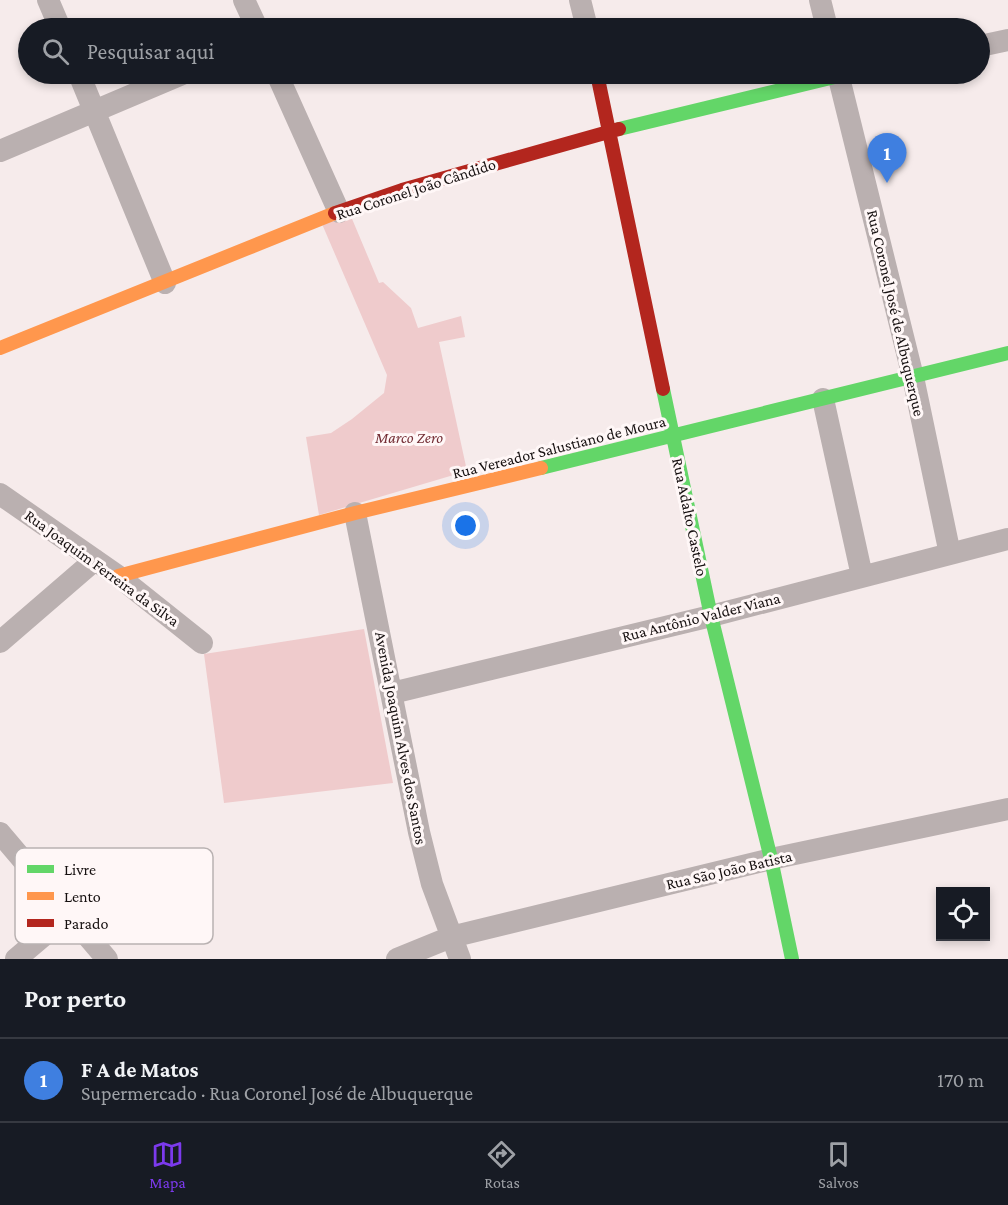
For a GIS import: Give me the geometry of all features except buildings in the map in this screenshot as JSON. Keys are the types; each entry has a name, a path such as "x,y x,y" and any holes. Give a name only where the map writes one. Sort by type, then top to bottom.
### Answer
{"street":[{"path":"48,0 56,18"},
{"path":"244,0 252,18"},
{"path":"580,0 584,18"},
{"path":"820,0 824,18"},
{"path":"990,44 1008,40"},
{"path":"83,84 165,283"},
{"path":"0,151 158,84"},
{"path":"281,84 339,212"},
{"name":"Rua Adalto Castelo","path":"599,84 711,615 771,859 792,959"},
{"name":"Rua Coronel João Cândido","path":"0,348 339,212 402,190 610,131 800,84"},
{"name":"Rua Coronel José de Albuquerque","path":"843,84 913,377 950,554"},
{"name":"Rua Vereador Salustiano de Moura","path":"118,576 355,513 1008,353"},
{"path":"822,399 862,576"},
{"name":"Rua Joaquim Ferreira da Silva","path":"0,494 118,576 202,643"},
{"name":"Avenida Joaquim Alves dos Santos","path":"355,513 419,832 432,884 460,959"},
{"name":"Rua Antônio Valder Viana","path":"392,693 1008,539"},
{"path":"0,642 95,560"},
{"name":"Rua São João Batista","path":"397,959 451,937 771,859 1008,809"},
{"path":"0,833 15,851"},
{"path":"16,959 34,944"},
{"path":"94,944 107,959"}],"green space":[{"name":"Marco Zero","path":"350,214 379,283 383,282 411,308 418,328 461,316 465,337 439,342 467,471 319,515 306,437 331,433 352,419 384,393 387,375 322,224"},
{"path":"364,629 393,783 224,803 204,654"}],"traffic: fast":[{"path":"619,129 806,84"},
{"path":"541,468 1008,353"},
{"path":"663,389 711,616 771,859 792,959"}],"traffic: slow":[{"path":"0,348 335,213"},
{"path":"118,576 355,513 541,468"}],"traffic: jam":[{"path":"599,84 663,389"},
{"path":"335,213 402,190 619,129"}],"place":[{"name":"F A de Matos","path":"887,183"}]}
